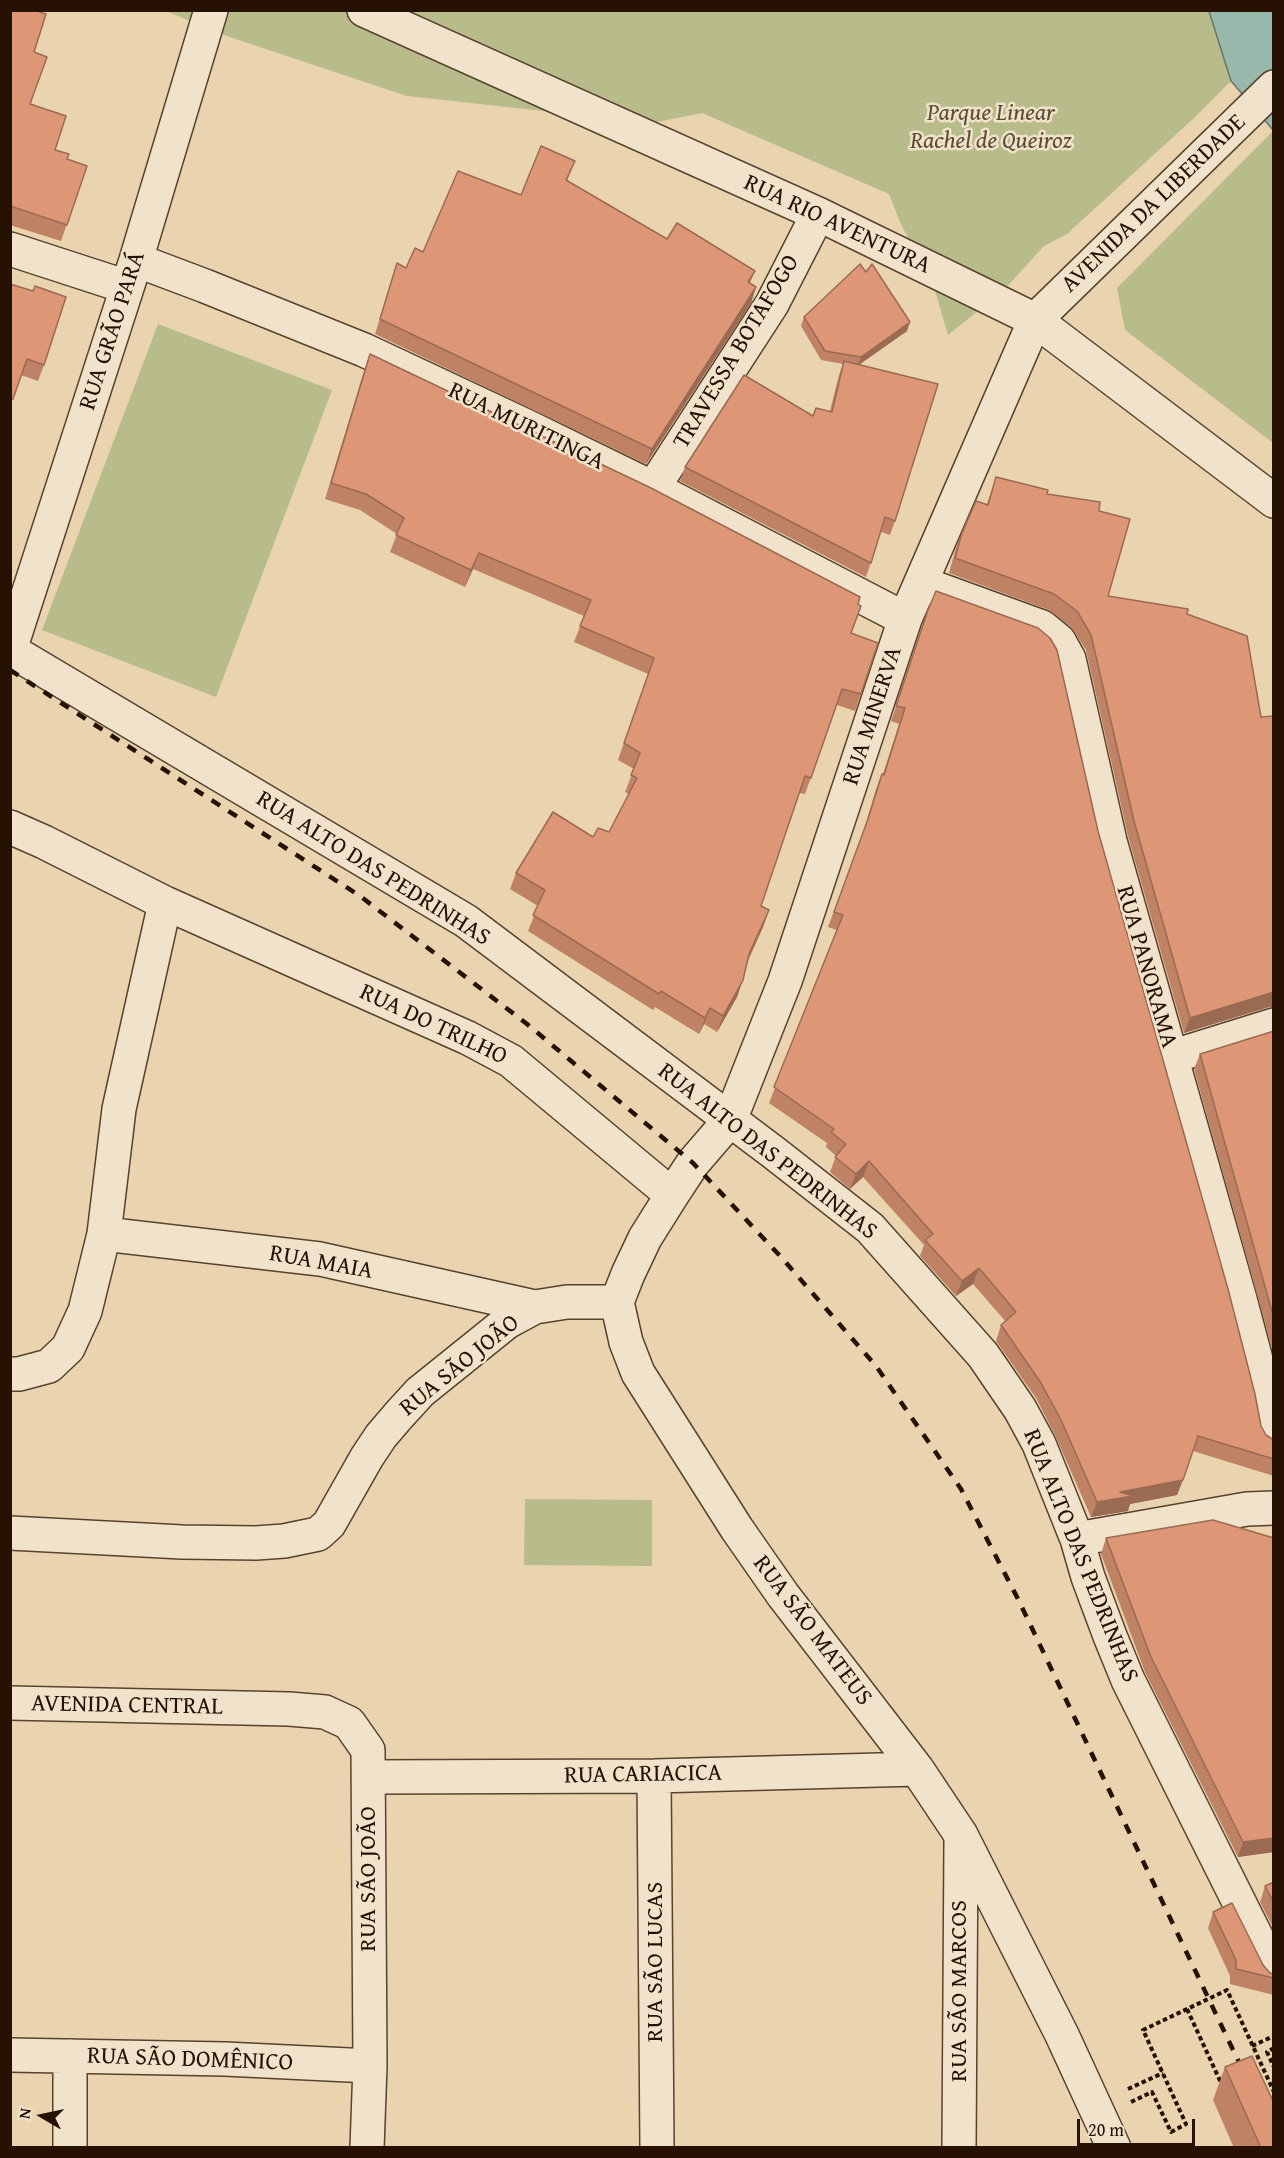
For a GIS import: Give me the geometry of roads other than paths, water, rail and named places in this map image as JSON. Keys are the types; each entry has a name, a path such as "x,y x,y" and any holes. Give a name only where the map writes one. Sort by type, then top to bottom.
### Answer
{"street":[{"name":"RUA GRÃO PARÁ","path":"10,650 131,274 211,10"},
{"name":"RUA RIO AVENTURA","path":"364,10 818,214 1035,320 1274,501"},
{"name":"AVENIDA DA LIBERDADE","path":"1035,320 1274,87"},
{"name":"TRAVESSA BOTAFOGO","path":"652,488 772,304 818,214"},
{"name":"RUA MURITINGA","path":"10,249 131,274 206,286 364,350 652,488 905,619"},
{"name":"RUA MINERVA","path":"730,1120 785,981 905,619 1035,320"},
{"name":"RUA PANORAMA","path":"921,582 1042,627 1059,641 1069,659 1110,842 1240,1299 1274,1438"},
{"name":"RUA ALTO DAS PEDRINHAS","path":"10,650 466,921 870,1228 983,1355 1020,1409 1039,1444 1077,1539 1088,1577 1128,1680 1274,1972"},
{"name":"RUA DO TRILHO","path":"10,827 165,903 468,1038 511,1060 672,1195"},
{"path":"15,1374 49,1366 68,1348 85,1311 98,1267 104,1234 119,1109 165,903"},
{"path":"1171,1057 1274,1025"},
{"path":"617,1302 645,1239 672,1195 693,1163 730,1120"},
{"name":"RUA MAIA","path":"104,1234 320,1259 536,1307"},
{"name":"RUA SÃO JOÃO","path":"10,1533 182,1542 256,1543 284,1541 318,1534 328,1524 381,1436 420,1392 507,1322 536,1307 567,1302 617,1302"},
{"name":"RUA SÃO MATEUS","path":"617,1302 626,1342 638,1373 737,1529 783,1595 917,1769 961,1835 1062,2035 1114,2148"},
{"path":"1077,1539 1247,1509 1274,1508"},
{"name":"AVENIDA CENTRAL","path":"10,1703 244,1709"},
{"name":"RUA SÃO JOÃO","path":"244,1709 325,1712 349,1723 368,1750 367,2148"},
{"name":"RUA CARIACICA","path":"369,1777 654,1776 917,1769"},
{"name":"RUA SÃO LUCAS","path":"654,1776 657,2148"},
{"name":"RUA SÃO MARCOS","path":"959,2148 961,1835"},
{"name":"RUA SÃO DOMÊNICO","path":"10,2055 225,2059 369,2066"},
{"path":"70,2056 70,2148"}],"railway":[{"path":"10,670 360,896 527,1024 693,1163 781,1257 876,1366 961,1489 1018,1599 1245,2075"}],"park label":[{"name":"Parque Linear Rachel de Queiroz","path":"991,128"}]}
